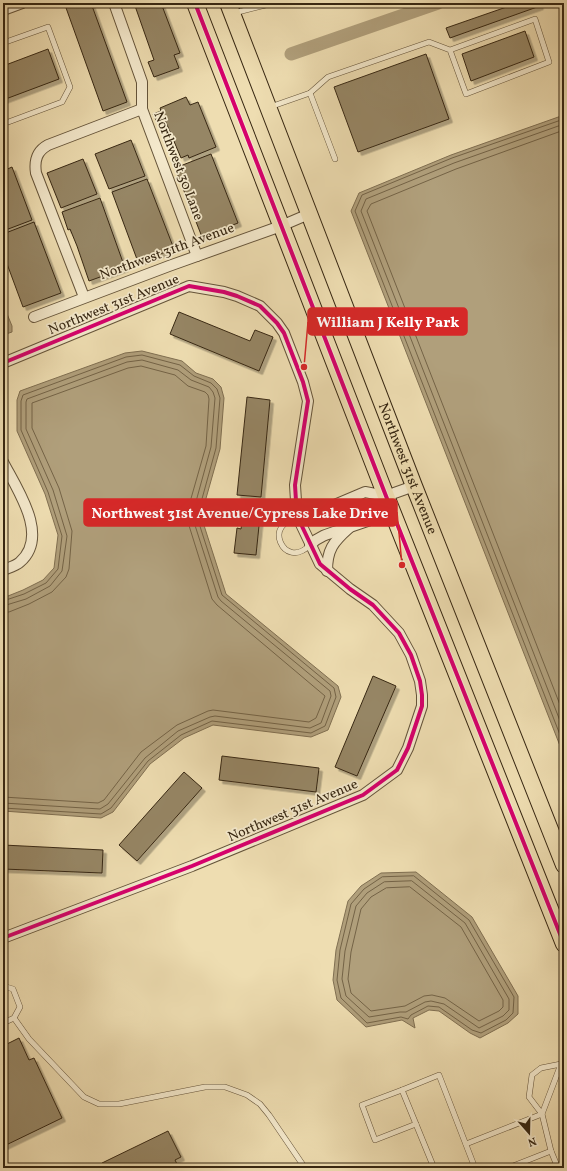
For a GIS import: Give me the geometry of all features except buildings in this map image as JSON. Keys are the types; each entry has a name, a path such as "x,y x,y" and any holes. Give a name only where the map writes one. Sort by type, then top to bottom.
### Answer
{"main road":[{"name":"Northwest 31st Avenue","path":"195,3 386,496 564,944"},
{"name":"Northwest 31st Avenue","path":"230,8 414,486 564,865"}],"street":[{"path":"3,10 22,3"},
{"name":"Northwest 30 Lane","path":"114,3 142,82 142,109 197,256"},
{"name":"Northwest 30 Lane","path":"84,297 36,173 35,160 42,149 48,144 142,109"},
{"name":"Northwest 31th Avenue","path":"34,317 84,297 281,226 309,214"},
{"name":"Northwest 31st Avenue","path":"3,363 189,286 224,292 260,306 284,333 303,382 308,401 295,485 299,520 320,564 350,589 373,605 399,633 420,681 422,706 408,748 397,770 363,795 192,866 3,938"},
{"path":"3,462 27,511 32,527 32,542 26,555 19,563 3,570"},
{"path":"299,520 365,492 386,496 414,486"},
{"path":"310,545 318,538 328,533 379,517 386,496"},
{"path":"327,571 330,550 339,538 351,527"}],"lane":[{"path":"230,8 274,3"},
{"path":"268,108 310,93 328,77 429,42 450,50 535,19 549,62 466,94 450,50"},
{"path":"3,43 48,27 70,87 62,102 3,124"},
{"path":"310,93 335,158"},
{"path":"299,520 292,520 283,525 280,530 279,541 282,546 290,552 301,552 310,545"},
{"path":"3,986 13,989 20,1007 14,1018 3,1023"},
{"path":"14,1018 29,1039 84,1097 99,1104 118,1104 205,1087 224,1087 247,1094 260,1104 305,1168"},
{"path":"558,1168 551,1151 542,1114 529,1097 532,1075 541,1068 563,1064"},
{"path":"466,1144 542,1114 563,1064"},
{"path":"416,1124 376,1140 362,1106 439,1076 475,1168"},
{"path":"402,1090 434,1168"},
{"path":"508,1168 551,1151"}],"water":[{"path":"564,115 564,756 351,211 359,193 451,155"},
{"path":"3,304 12,326 12,332 3,335"},
{"path":"142,351 182,361 196,373 213,379 221,387 224,398 220,449 201,516 226,594 338,686 341,697 328,730 311,737 213,725 184,738 150,764 113,812 101,818 3,811 3,598 43,580 54,568 58,535 45,494 17,431 17,400 20,391 125,353"},
{"path":"416,872 472,917 518,996 518,1014 508,1023 480,1038 470,1033 439,1011 429,1010 413,1018 415,1028 402,1020 366,1027 337,1000 333,980 336,950 348,901 361,886 381,873"}],"waterway":[{"path":"291,54 438,3"}],"cycle path":[{"path":"195,3 386,496 564,944"},
{"path":"3,363 189,286 224,292 260,306 277,323 284,333 303,382 308,401 295,485 299,520 320,564 350,589 373,605 399,633 411,655 420,681 422,695 422,706 408,748 397,770 363,795 192,866 3,938"}],"place":[{"name":"William J Kelly Park","path":"304,367"},
{"name":"Northwest 31st Avenue/Cypress Lake Drive","path":"402,565"}]}
